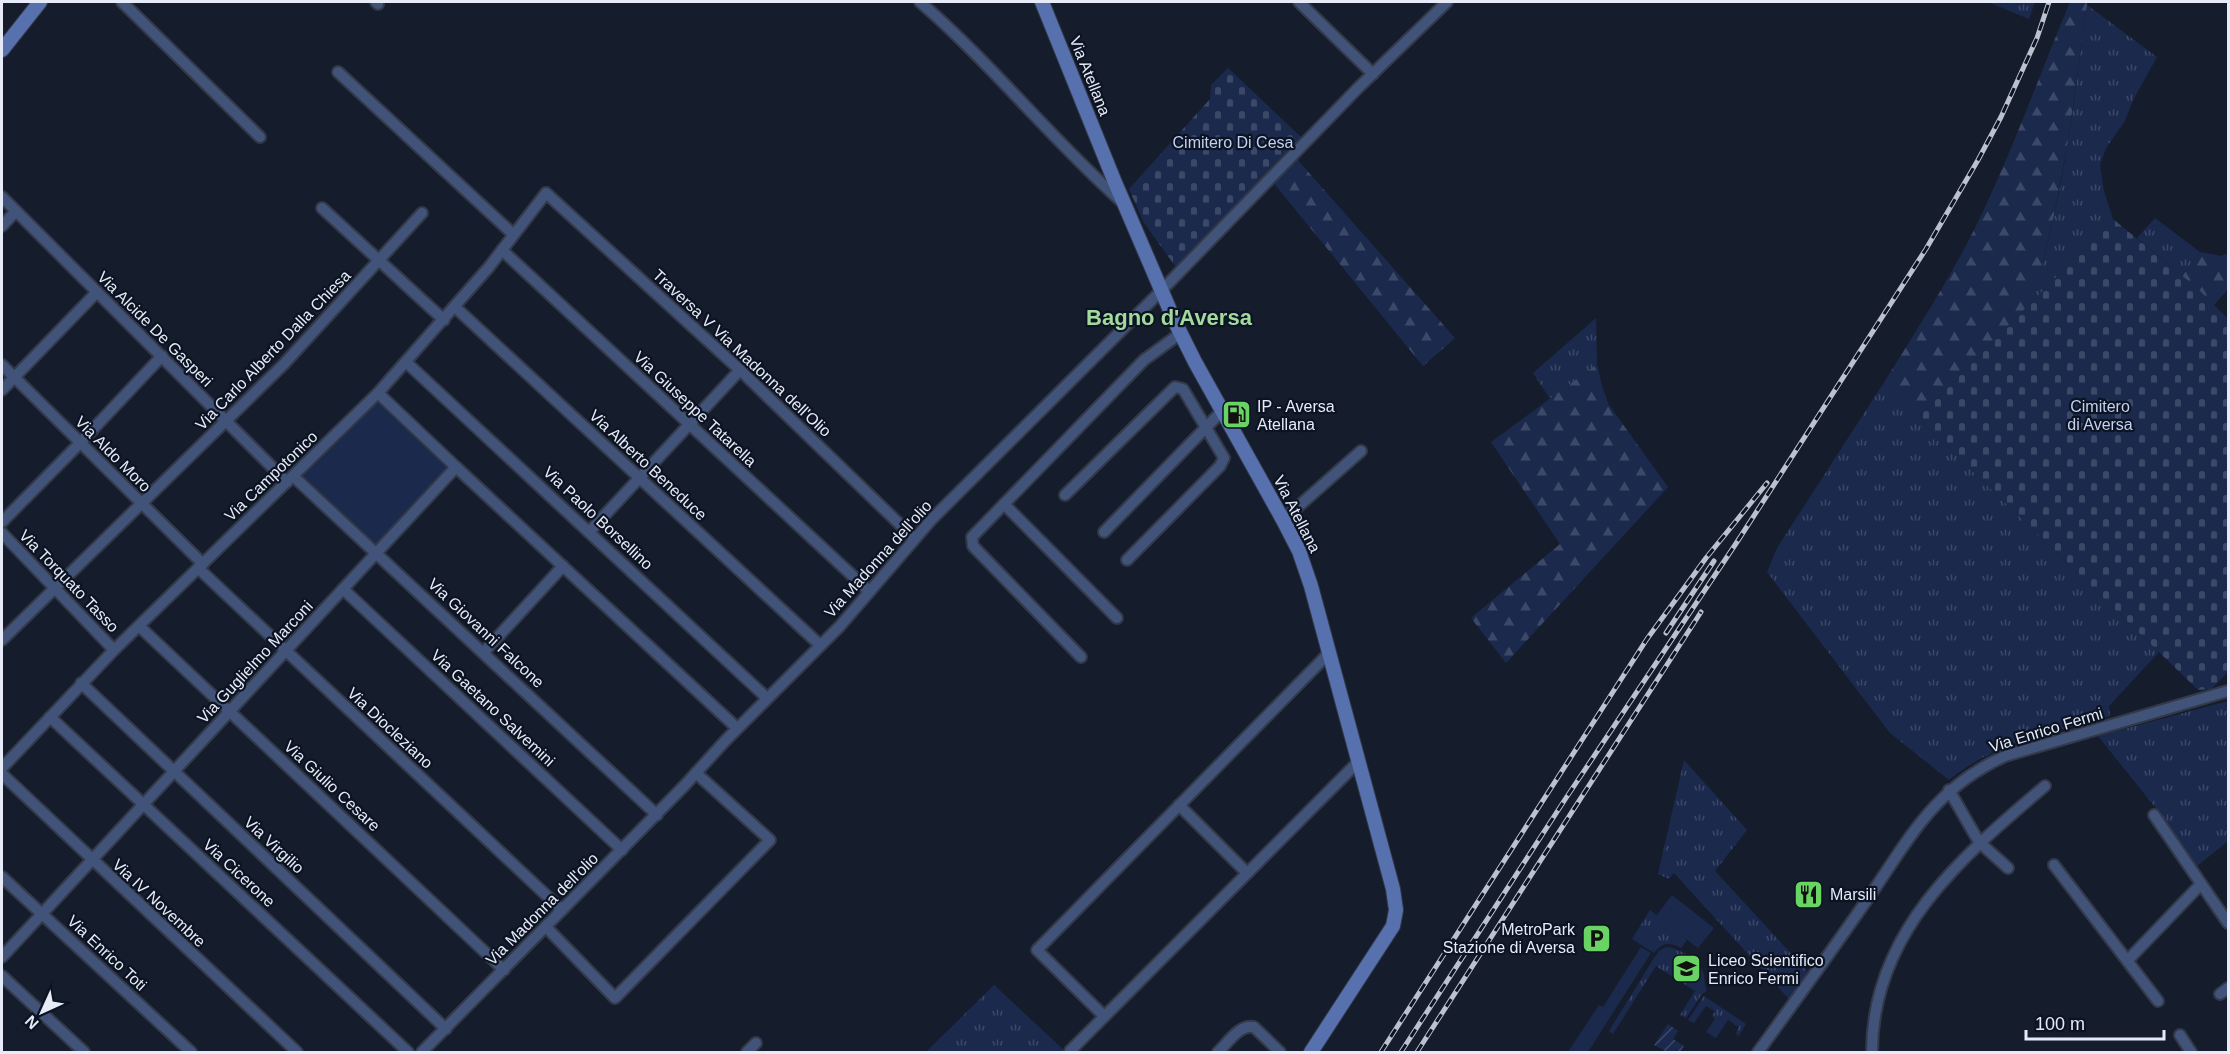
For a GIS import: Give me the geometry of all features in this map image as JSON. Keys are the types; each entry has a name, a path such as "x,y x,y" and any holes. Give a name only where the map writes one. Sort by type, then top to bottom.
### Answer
{"main road":[{"path":"2,50 40,2"},
{"name":"Via Atellana","path":"1042,2 1125,205 1181,333 1299,551 1311,586 1393,889 1396,910 1393,926 1311,1053"}],"street":[{"path":"122,2 261,137"},
{"path":"920,2 1006,84 1068,152 1125,205"},
{"path":"1299,2 1373,74 1447,2"},
{"path":"338,72 513,234"},
{"name":"Via Madonna dell'olio","path":"423,1053 657,814 737,728 840,626 914,538 1066,383 1162,290 1373,74"},
{"name":"Via Campotonico","path":"2,768 114,650 378,393 455,307 546,193"},
{"name":"Traversa V Via Madonna dell'Olio","path":"546,193 740,370 914,538"},
{"name":"Via Alcide De Gasperi","path":"2,197 227,422 290,479"},
{"path":"322,208 444,320"},
{"path":"2,226 16,211"},
{"name":"Via Carlo Alberto Dalla Chiesa","path":"2,640 291,357 422,213"},
{"name":"Via Giuseppe Tatarella","path":"501,250 869,591"},
{"path":"2,390 97,292"},
{"name":"Via Alberto Beneduce","path":"455,307 820,645"},
{"path":"1081,657 974,546 972,537 1144,360 1181,333"},
{"path":"2,522 162,356"},
{"name":"Via Paolo Borsellino","path":"406,362 767,698"},
{"name":"Via Aldo Moro","path":"2,365 141,502 200,566"},
{"path":"590,531 641,479 740,370"},
{"path":"1065,495 1174,387 1184,389 1224,458 1221,466 1127,560"},
{"path":"378,393 737,728"},
{"path":"1104,532 1222,411"},
{"path":"1283,520 1361,451"},
{"name":"Via Guglielmo Marconi","path":"2,957 456,467"},
{"name":"Via Giovanni Falcone","path":"290,479 378,552 657,814"},
{"path":"1004,504 1117,618"},
{"name":"Via Torquato Tasso","path":"2,533 114,650"},
{"name":"Via Diocleziano","path":"200,566 286,651 562,910"},
{"path":"484,652 563,566"},
{"name":"Via Gaetano Salvemini","path":"343,589 622,850"},
{"name":"Via Giulio Cesare","path":"139,626 231,710 504,970"},
{"path":"1104,1016 1037,950 1329,653"},
{"name":"Via Virgilio","path":"81,684 446,1029"},
{"name":"Via Enrico Fermi","path":"1758,1053 1909,838 1949,790 1982,767 2005,756 2229,692"},
{"name":"Via Cicerone","path":"50,717 408,1053"},
{"path":"1071,1053 1070,1051 1104,1016 1359,761"},
{"path":"546,927 615,998 770,840 696,773"},
{"name":"Via IV Novembre","path":"2,774 297,1053"},
{"path":"1872,1053 1875,1014 1888,966 1904,932 1930,896 1979,842 2045,786"},
{"path":"1949,790 1979,842 2008,868"},
{"path":"1179,805 1247,873"},
{"path":"2154,815 2229,923"},
{"path":"2054,865 2158,1002"},
{"name":"Via Enrico Toti","path":"2,877 191,1053"},
{"path":"2128,960 2201,884"},
{"path":"2,976 84,1053"},
{"path":"1218,1053 1248,1026 1254,1027 1280,1053"},
{"path":"2180,1035 2191,1053"},
{"path":"747,1053 756,1043"}],"green space":[{"path":"1988,2 2035,2 2029,19"},
{"path":"2070,2 2087,2 2087,5 2068,141 2054,215 2039,276 2029,305 1918,418 1883,384 1942,289 1974,230 2012,145"},
{"path":"2087,5 2157,57 2133,100 2125,121 2106,148 2100,165 2104,191 2113,219 2029,305 2041,269 2059,194"},
{"name":"Cimitero Di Cesa","path":"1228,68 1302,138 1275,164 1178,270 1144,223 1129,189 1210,99 1211,85"},
{"path":"1295,157 1455,338 1423,366 1272,181"},
{"path":"2155,218 2200,252 2182,276 2137,238"},
{"name":"Cimitero di Aversa","path":"2113,219 2197,288 2228,319 2228,672 2211,689 2198,690 1918,418"},
{"path":"2200,252 2221,256 2228,253 2228,289 2214,305 2182,276"},
{"path":"1596,318 1597,364 1550,399 1533,373"},
{"path":"1597,364 1609,405 1668,487 1506,663 1471,618 1560,544 1491,442"},
{"path":"1883,384 2159,652 2109,706 2110,716 2005,747 1985,756 1949,780 1890,733 1767,572 1777,548"},
{"path":"378,401 448,468 377,545 301,475"},
{"path":"2228,701 2228,841 2196,867 2155,807 2098,736"},
{"path":"1684,760 1747,830 1715,871 1808,972 1789,999 1674,873 1669,879 1658,874"},
{"path":"1672,895 1714,928 1698,948 1656,916"},
{"path":"1650,910 1687,940 1681,948 1666,944 1654,953 1632,939"},
{"path":"1641,947 1651,953 1588,1052 1568,1052 1599,1005 1603,1007"},
{"path":"1666,947 1682,952 1697,963 1703,972 1707,991 1702,994 1686,1018 1680,1015 1695,991 1656,966 1613,1034 1609,1031 1654,958 1660,950"},
{"path":"994,985 1066,1052 926,1052"},
{"path":"1704,996 1746,1024 1738,1037 1736,1033 1739,1027 1728,1020 1716,1038 1706,1032 1715,1019 1712,1016 1715,1011 1706,1006 1694,1023 1688,1020"},
{"path":"1668,1024 1678,1031 1673,1039 1684,1046 1680,1052 1677,1050 1667,1052 1654,1045"}],"railway":[{"path":"1401,1052 1566,798 1737,542 1926,249 2001,117 2037,38 2049,2"},
{"path":"1381,1052 1647,639 1706,558 1767,483"},
{"path":"1666,633 1714,561"},
{"path":"1417,1052 1701,612"}],"place":[{"name":"IP - Aversa Atellana","path":"1236,415"},
{"name":"Marsili","path":"1809,894"},
{"name":"MetroPark Stazione di Aversa","path":"1596,938"},
{"name":"Liceo Scientifico Enrico Fermi","path":"1687,969"}],"district":[{"name":"Bagno d'Aversa","path":"1169,317"}]}
